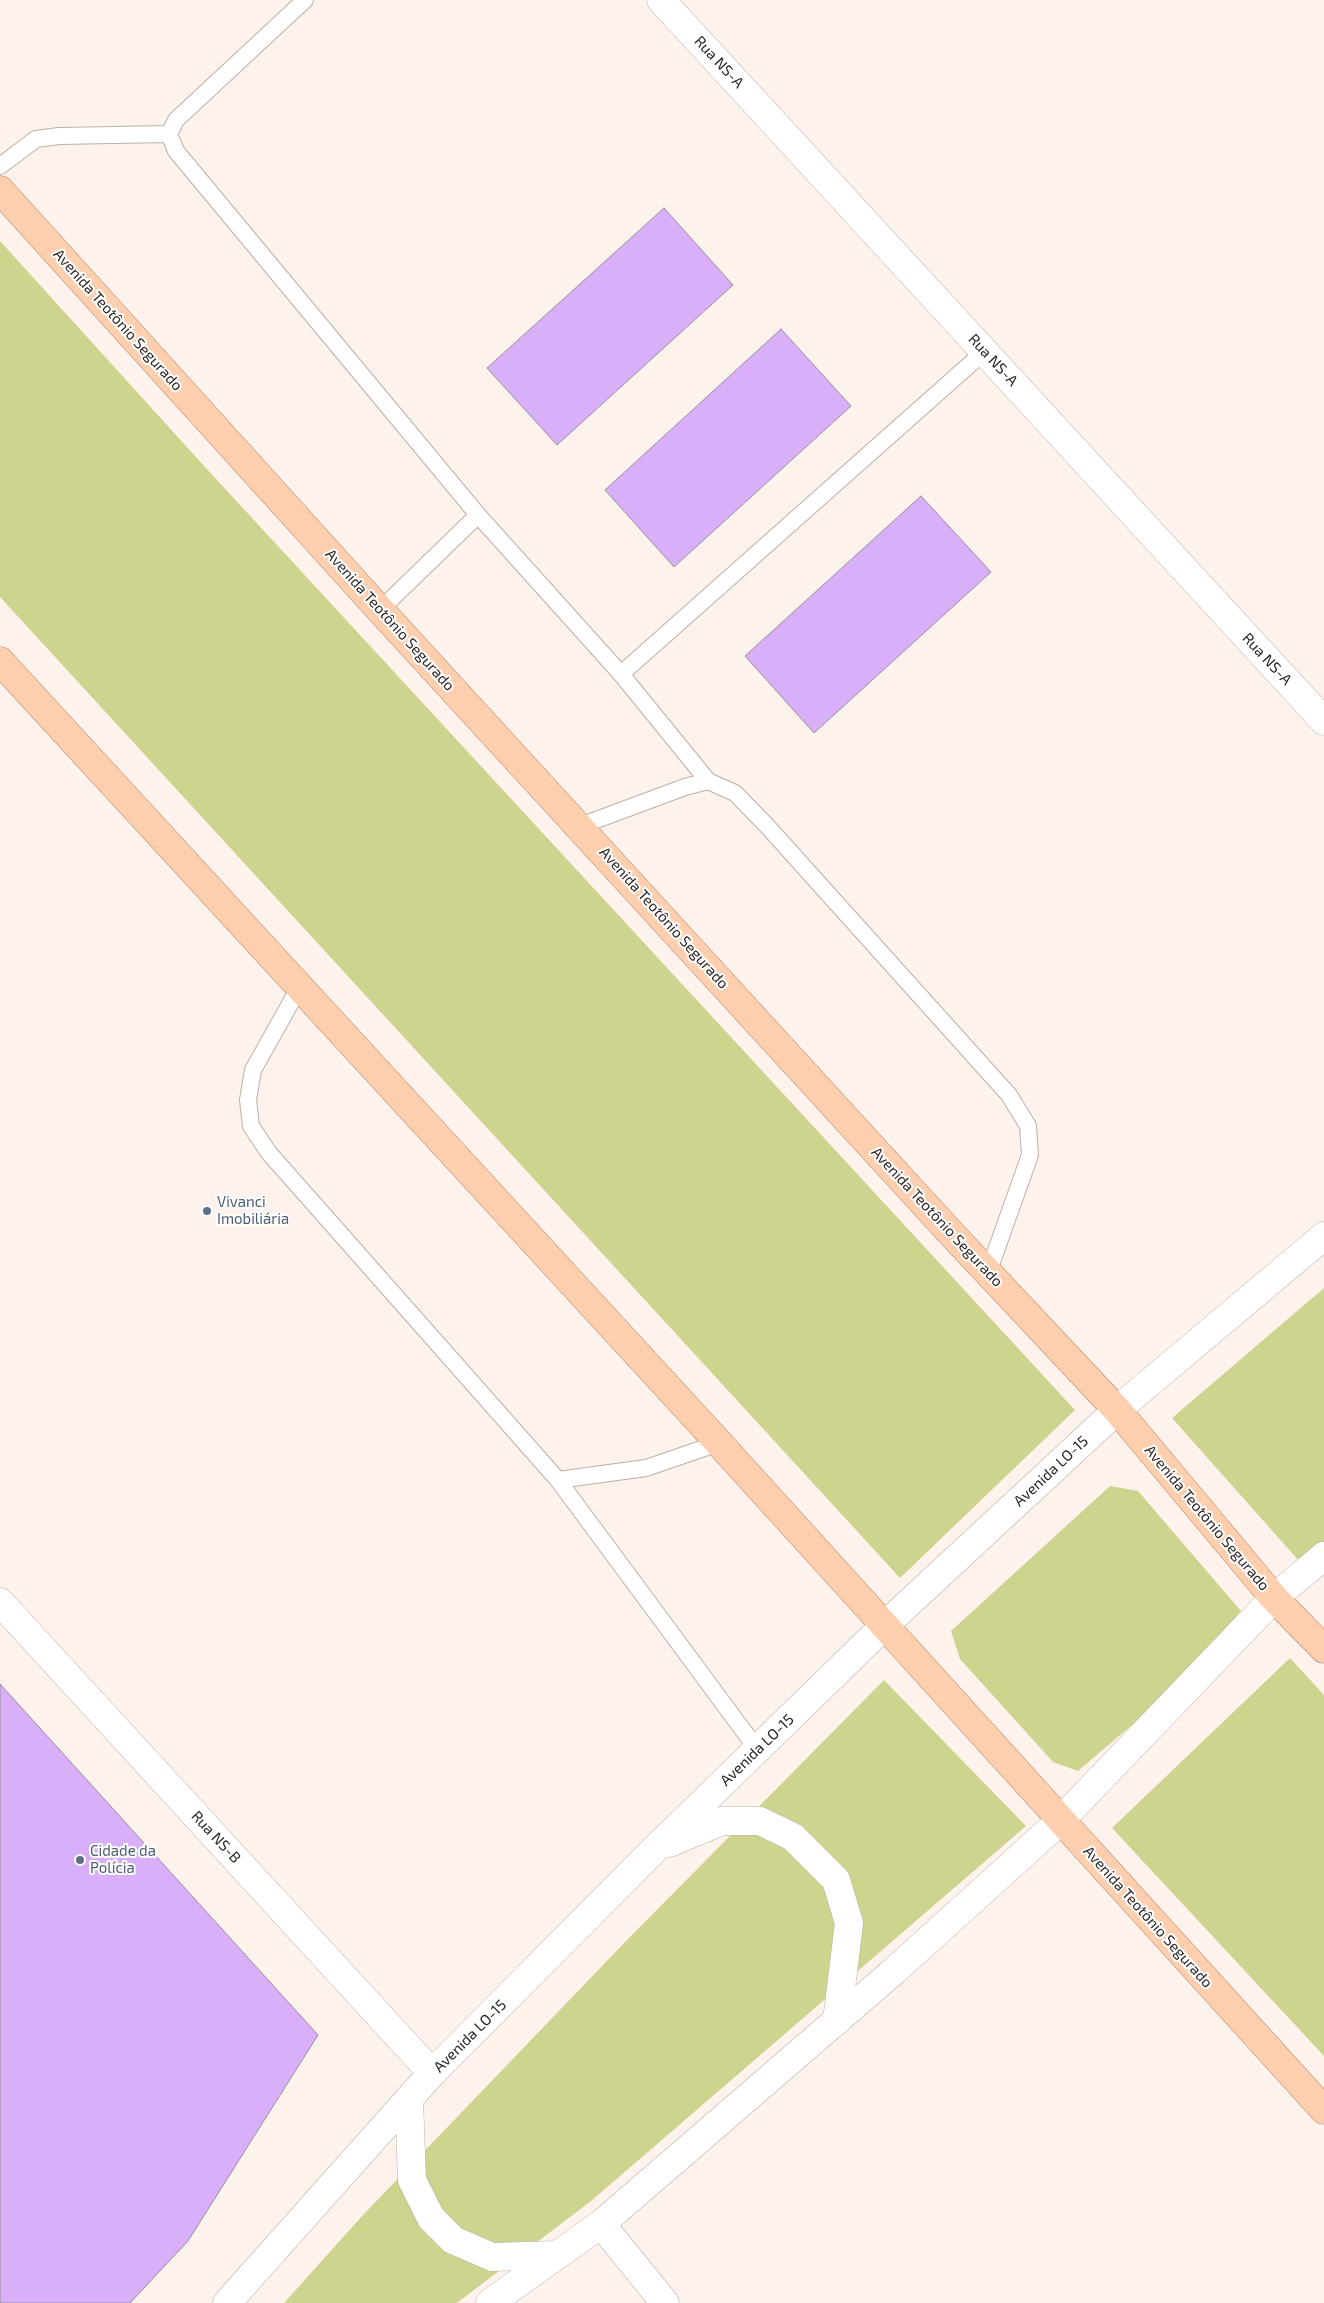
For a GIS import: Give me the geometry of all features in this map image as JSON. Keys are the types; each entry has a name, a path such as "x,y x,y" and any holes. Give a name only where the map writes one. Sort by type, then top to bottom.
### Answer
{"main road":[{"name":"Avenida Teotônio Segurado","path":"0,190 380,610 988,1273 1117,1410 1274,1598 1324,1649"},
{"name":"Avenida Teotônio Segurado","path":"0,661 719,1443 1324,2110"}],"street":[{"name":"Rua NS-A","path":"661,0 1324,721"},
{"name":"Avenida LO-15","path":"227,2303 432,2073 656,1848 884,1626 1117,1410 1324,1236"},
{"path":"490,2303 601,2224 838,2021 1060,1821 1274,1598 1324,1556"},
{"name":"Rua NS-B","path":"0,1602 432,2073"},
{"path":"656,1848 722,1821 760,1821 794,1837 836,1880 849,1923 838,2021"},
{"path":"409,2099 412,2180 431,2218 447,2235 453,2240 492,2258 557,2255"},
{"path":"601,2224 665,2303"}],"lane":[{"path":"305,0 176,120 169,134 176,151 478,515 621,674 708,781 735,793 768,827 1009,1095 1028,1126 1030,1155 988,1273"},
{"path":"0,166 36,140 59,136 169,134"},
{"path":"621,674 985,351"},
{"path":"380,610 478,515"},
{"path":"580,826 685,786 708,781"},
{"path":"299,988 253,1070 248,1100 251,1126 276,1160 558,1480 758,1749"},
{"path":"558,1480 646,1468 719,1443"}],"green space":[{"path":"0,241 205,467 1075,1410 900,1578 0,597"},
{"path":"1324,1288 1324,1542 1300,1562 1172,1418"},
{"path":"1110,1486 1138,1491 1241,1611 1160,1701 1078,1771 1053,1762 960,1659 951,1631"},
{"path":"1290,1658 1324,1695 1324,2056 1112,1828"},
{"path":"884,1680 1026,1826 591,2201 457,2303 284,2303 363,2215 628,1939"}],"building":[{"path":"664,208 733,285 557,445 487,368"},
{"path":"781,329 851,406 674,567 605,490"},
{"path":"921,496 991,572 814,733 745,656"},
{"name":"Cidade da Polícia","path":"0,1684 318,2035 188,2241 130,2303 0,2303"}],"place":[{"name":"Vivanci Imobiliária","path":"207,1211"},
{"name":"Cidade da Polícia","path":"80,1860"}]}
